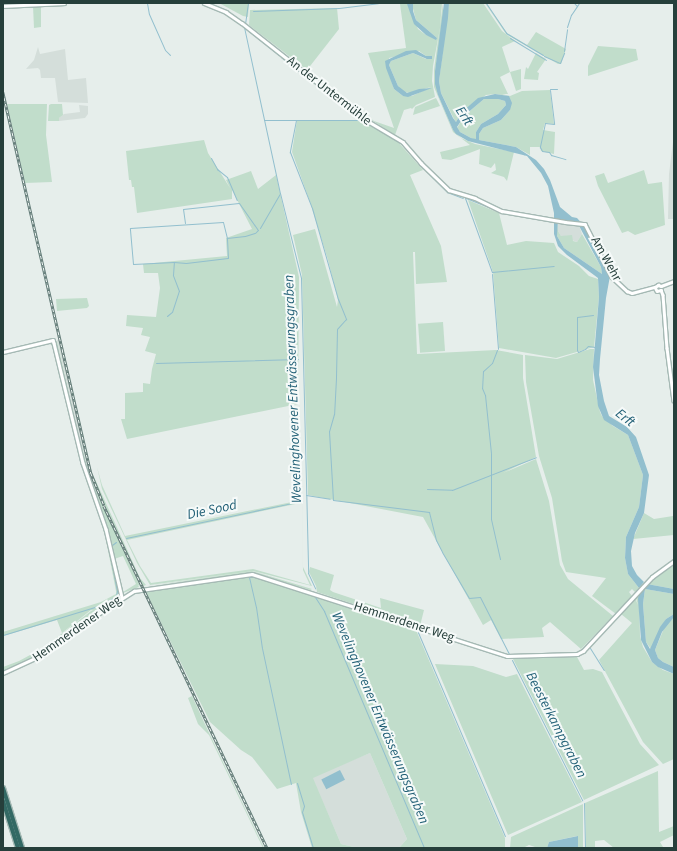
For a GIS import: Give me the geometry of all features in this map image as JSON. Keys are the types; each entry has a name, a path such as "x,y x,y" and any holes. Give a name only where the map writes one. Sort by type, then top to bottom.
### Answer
{"highway":[{"path":"3,788 22,848"},
{"path":"3,801 18,848"}],"main road":[{"path":"3,6 64,3"},
{"name":"An der Untermühle","path":"204,3 224,11 247,26 361,117 403,142 421,164 448,189 475,198 502,211 583,224"},
{"name":"Am Wehr","path":"583,224 587,225 614,280 631,293 655,287"},
{"path":"655,287 657,291 674,281"},
{"path":"655,287 658,285 661,288 663,295 667,348 674,401"},
{"path":"3,352 53,340 83,466 105,524 122,597"},
{"name":"Hemmerdener Weg","path":"3,673 26,664 46,653 84,623 122,597 143,589 257,574 510,657 580,653 647,582 662,568 674,561"}],"shaded area":[{"path":"38,47 40,54 65,49 68,80 86,78 88,103 58,102 55,78 41,78 40,70 38,68 26,69 34,60"},
{"path":"79,105 88,106 88,114 85,118 59,121 59,118 64,114 80,112"},
{"path":"674,134 674,219 668,219 669,174"},
{"path":"558,223 579,225 582,234 577,242 561,236 558,231"},
{"path":"61,339 82,437 94,480 143,586 140,586 133,574 91,480 80,441 57,340"},
{"path":"370,753 407,839 399,848 358,848 341,844 312,777"}],"green space":[{"path":"219,3 249,3 248,17 243,16"},
{"path":"407,3 418,29 426,35 437,38 416,20 412,5 413,3 442,3 440,28 433,66 432,81 435,97 416,105 412,109 404,110 395,135 359,112 360,110 374,121 394,128 368,53 406,48 400,4","holes":["419,51 426,56 426,59 413,53 391,61 389,65 398,86 403,92 410,93 431,87 412,96 403,96 394,89 388,71 389,58"]},
{"path":"443,3 443,21 435,71 438,95 453,130 461,138 475,144 514,152 507,181 504,177 491,173 496,170 495,163 491,168 479,164 480,149 451,160 442,159 440,152 470,145 453,132 434,87 434,70"},
{"path":"449,3 483,3 502,31 515,41 502,47 510,72 500,77 508,94 502,94 510,96 522,91 550,90 554,124 545,123 543,130 555,132 554,154 541,151 540,147 530,147 530,155 516,147 479,140 479,134 483,128 501,120 510,110 509,96 495,94 486,95 462,112 456,122 441,93 439,81"},
{"path":"485,3 507,33 527,45 536,32 566,49 561,64 558,64 506,34"},
{"path":"33,6 41,6 41,27 34,28"},
{"path":"337,8 339,29 307,70 249,25 250,10"},
{"path":"598,46 636,49 638,60 588,76 588,66"},
{"path":"536,53 546,59 537,72 539,73 538,80 524,79 526,67 528,69"},
{"path":"521,69 521,89 516,91 510,72"},
{"path":"436,98 440,106 413,115 415,107"},
{"path":"484,99 498,99 505,101 506,105 498,114 481,124 476,132 476,140 460,132 457,128 465,115"},
{"path":"7,104 47,104 46,135 52,182 25,183"},
{"path":"62,104 63,115 59,118 59,121 48,121 49,105"},
{"path":"297,120 360,120 398,142 423,170 410,175 441,246 447,282 416,284 415,252 413,252 417,354 496,350 523,355 523,378 536,457 503,473 536,459 549,501 560,565 568,579 613,616 581,649 550,622 542,628 544,637 501,639 491,620 483,625 423,517 308,495 302,275 293,235 315,229 337,307 338,300 328,260 310,202 292,152"},
{"path":"204,140 208,153 230,188 226,180 251,171 258,189 276,175 299,277 298,404 127,439 121,419 125,419 125,393 143,392 143,383 150,384 156,354 145,351 150,337 141,335 143,328 126,326 127,315 156,317 160,288 158,273 144,273 143,264 227,256 226,238 252,229 232,190 232,199 137,213 134,187 132,187 131,180 129,180 126,151"},
{"path":"644,170 648,184 662,182 665,225 635,235 628,231 622,233 598,186 595,176 604,173 608,183"},
{"path":"468,200 499,213 507,245 526,241 554,243 558,252 579,266 589,276 598,279 599,297 594,347 556,358 499,348 493,272"},
{"path":"557,223 558,231 561,236 572,235 573,241 577,242 582,234 601,267 602,274 564,248 557,236"},
{"path":"87,298 89,306 87,308 57,311 56,299"},
{"path":"443,322 445,351 420,353 418,324"},
{"path":"61,339 89,466 82,437"},
{"path":"57,341 80,441 91,480 140,586 138,585 139,587 123,593 120,587 106,526 86,470 55,342","holes":["123,556 136,584 123,592 120,587 114,559"]},
{"path":"48,342 52,343 55,347 78,449 53,346 48,343 3,354"},
{"path":"594,349 593,380 600,412 602,416 613,426 628,435 643,475 639,507 626,537 625,558 628,574 639,588 635,592 632,589 629,592 632,596 616,614 592,596 606,578 566,572 562,561 552,498 539,456 526,382 525,355 557,359"},
{"path":"89,466 140,578 146,585 143,586 100,495"},
{"path":"97,467 102,485 125,536 302,500 303,567 312,586 253,571 150,585 137,563 102,489","holes":["300,503 302,504 303,570 310,585 253,569 151,583 140,566 127,540"]},
{"path":"88,485 105,530 119,595 98,612 91,610 62,633 57,620 3,636 3,632 101,602 116,594 103,525"},
{"path":"644,513 654,519 673,516 674,535 633,539"},
{"path":"674,563 674,589 647,584 661,571"},
{"path":"310,567 334,575 330,590 333,592 381,608 380,598 424,610 420,626 317,592 316,586 309,572"},
{"path":"252,571 312,589 310,590 253,573 148,586"},
{"path":"254,576 416,630 505,838 505,848 399,848 407,839 370,753 313,778 341,844 358,848 312,848 301,812 296,783 277,789 252,757 241,750 210,722 145,590"},
{"path":"645,589 674,594 674,614 666,619 651,649 646,642 643,604"},
{"path":"639,593 640,636 643,647 652,662 663,670 674,674 674,759 663,764 643,742 599,660 632,623 621,614 635,598 638,605 636,598"},
{"path":"94,610 96,612 91,616 96,614 42,654 3,672 3,667 19,661 43,648"},
{"path":"674,617 674,667 658,658 655,650 665,626"},
{"path":"577,657 584,670 593,669 602,672 640,744 659,765 584,800 513,659"},
{"path":"435,664 473,666 506,677 517,674 582,802 508,835"},
{"path":"192,696 264,848 209,735 198,724 188,698"},
{"path":"658,771 659,832 674,826 674,835 660,842 663,847 667,848 614,848 604,840 595,841 595,848 586,848 585,803"},
{"path":"583,804 583,848 578,848 577,836 549,842 547,848 538,848 529,845 523,848 510,848 511,837"}],"water":[{"path":"413,3 413,11 416,20 437,38 436,40 426,35 414,24 407,4"},
{"name":"Erft","path":"444,3 449,3 439,81 441,93 453,118 456,122 462,112 478,98 495,94 509,96 512,103 510,110 501,120 483,128 479,134 479,140 516,147 536,160 544,169 550,180 560,207 572,217 577,218 586,228 610,276 606,298 599,375 604,401 609,416 627,427 636,437 649,475 644,513 635,533 631,551 632,566 637,575 644,582 639,588 628,574 625,558 626,537 639,507 643,475 628,435 604,420 598,406 593,367 599,297 598,278 567,255 558,246 554,234 554,213 548,186 541,173 527,156 468,141 456,134 438,95 435,84 435,71","holes":["484,99 498,99 505,101 506,105 498,114 481,124 476,132 476,139 471,138 460,132 457,127 465,115","558,220 577,222 601,267 602,274 564,248 557,236"]},
{"path":"416,50 426,56 432,56 432,59 427,59 413,53 391,61 389,65 398,86 407,93 419,89 432,88 408,97 403,96 394,89 385,61 406,51"},
{"path":"647,584 674,589 674,594 645,589 643,604 646,642 650,649 660,627 666,619 674,614 674,617 662,632 655,650 658,658 674,667 674,674 658,667 652,662 641,640 638,599 639,593"},
{"path":"340,770 345,780 326,789 321,780"},
{"path":"578,836 578,848 547,848 549,842"}],"waterway":[{"path":"147,3 149,14 165,50 170,55"},
{"name":"Wevelinghovener Entwässerungsgraben","path":"245,24 248,3"},
{"path":"253,11 339,8 378,3"},
{"path":"486,3 506,33"},
{"path":"574,3 577,6 579,3"},
{"path":"567,27 571,15 577,6"},
{"name":"Wevelinghovener Entwässerungsgraben","path":"244,27 280,193 301,278 308,573 315,588"},
{"path":"245,28 279,55"},
{"path":"564,51 567,29"},
{"path":"506,33 543,55"},
{"path":"510,38 546,60"},
{"path":"544,56 560,63 564,53"},
{"path":"281,57 313,82"},
{"path":"315,83 355,116"},
{"path":"550,89 557,89"},
{"path":"550,90 554,124 545,123 540,147 542,151 549,152 551,155 565,159"},
{"path":"357,117 402,144 423,168"},
{"path":"264,120 360,120"},
{"path":"296,120 290,152 312,208 338,299 346,319 337,329 334,414 329,431 333,500"},
{"path":"211,158 217,169 227,177 237,200"},
{"path":"426,171 447,192 463,198"},
{"path":"260,228 280,194"},
{"path":"465,198 492,272 554,266"},
{"path":"466,198 498,211"},
{"path":"185,223 183,209 239,203 258,230"},
{"path":"174,262 133,264 130,228 223,222 227,238"},
{"path":"167,316 172,312 179,291 173,275 174,262 186,263 228,258 227,238 245,236 255,233 258,230"},
{"path":"492,274 498,349"},
{"path":"593,315 577,317 577,350 578,352 588,346 595,347"},
{"path":"497,350 492,363 483,371 482,388 485,395 491,453 491,519 500,559"},
{"path":"156,363 298,359"},
{"path":"427,489 452,490 536,457"},
{"name":"Beesterkampgraben","path":"306,495 330,499"},
{"name":"Beesterkampgraben","path":"333,500 429,512 436,540 442,552 469,598 480,597 509,654"},
{"name":"Die Sood","path":"126,538 302,501"},
{"name":"Die Sood","path":"112,545 116,542"},
{"name":"Die Sood","path":"108,546 117,591 116,596"},
{"path":"286,586 255,577 249,577 256,607 262,648 291,784"},
{"name":"Wevelinghovener Entwässerungsgraben","path":"315,597 324,611 424,848"},
{"name":"Die Sood","path":"3,635 101,605 113,598"},
{"path":"417,630 505,836"},
{"path":"590,648 604,670"},
{"name":"Beesterkampgraben","path":"512,660 582,800"},
{"path":"297,783 304,806 302,812 313,848"},
{"name":"Beesterkampgraben","path":"584,803 585,848"}],"railway":[{"path":"3,92 91,473 104,506 267,848"}]}
